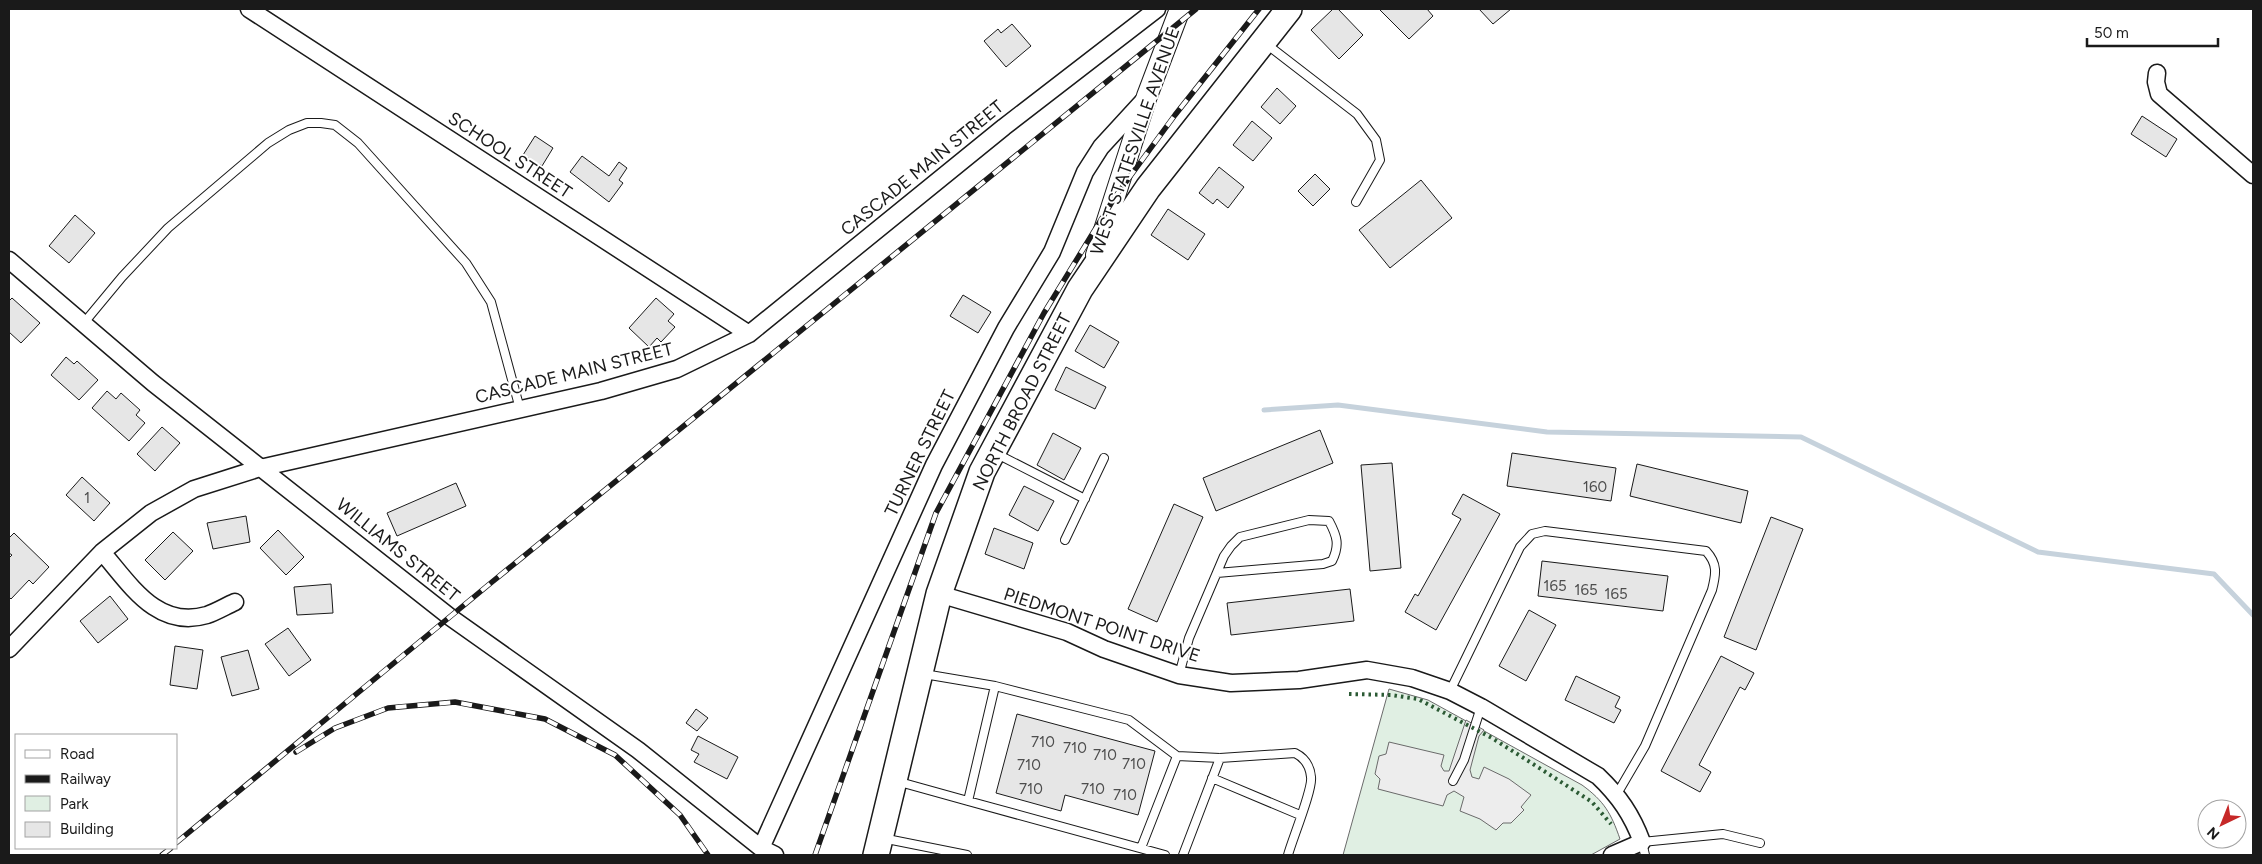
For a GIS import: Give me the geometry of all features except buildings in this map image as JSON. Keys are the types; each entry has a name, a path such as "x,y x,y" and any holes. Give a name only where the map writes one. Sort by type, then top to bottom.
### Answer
{"main road":[{"name":"NORTH BROAD STREET","path":"878,847 939,594 982,472 1091,274 1148,188 1290,9"}],"street":[{"name":"SCHOOL STREET","path":"249,9 749,334"},
{"name":"CASCADE MAIN STREET","path":"9,649 102,552 151,513 194,490 260,468 601,391 678,369 749,334 1004,127 1157,9"},
{"name":"WEST STATESVILLE AVENUE","path":"1091,274 1147,96 1180,9"},
{"path":"2157,73 2156,82 2159,94 2253,175"},
{"name":"TURNER STREET","path":"768,851 934,464 1006,328 1052,252 1085,172 1101,147 1147,96"},
{"name":"WILLIAMS STREET","path":"9,260 83,324 260,468 315,509 450,617 638,750 768,851"},
{"path":"102,552 142,598 164,614 185,618 207,615 235,602"},
{"name":"PIEDMONT POINT DRIVE","path":"939,594 1067,632 1104,649 1180,675 1231,683 1299,680 1367,670 1412,678 1450,691 1481,707 1598,776 1617,794 1636,826 1644,849"},
{"path":"1612,855 1644,849"}],"lane":[{"path":"1263,42 1357,114 1376,140 1380,160 1356,202"},
{"path":"83,324 122,277 168,228 268,143 289,130 306,123 320,122 334,125 358,144 466,263 491,302 520,409"},
{"path":"993,452 1085,499"},
{"path":"1065,540 1104,458"},
{"path":"1180,675 1189,638 1217,573 1231,546 1240,538 1309,520 1329,520 1338,536 1337,551 1332,561 1217,573"},
{"path":"1450,691 1520,547 1532,534 1545,531 1706,551 1713,558 1717,572 1712,590 1645,746 1617,794"},
{"path":"920,674 995,686 1130,720 1177,756 1220,758 1295,753 1303,757 1308,764 1312,780 1288,855"},
{"path":"968,801 995,686"},
{"path":"1454,780 1464,760 1481,707"},
{"path":"1141,848 1177,756"},
{"path":"1183,855 1220,758"},
{"path":"1212,778 1300,815"},
{"path":"894,781 1165,855"},
{"path":"1644,849 1723,834 1760,843"},
{"path":"878,847 968,855"}],"green space":[{"path":"1389,689 1428,700 1582,785 1606,808 1620,839 1591,855 1343,855"}],"shaded area":[{"path":"1466,720 1484,730 1479,736 1470,770 1472,777 1479,779 1484,767 1509,779 1531,795 1521,807 1524,810 1511,823 1503,823 1496,830 1480,819 1460,811 1464,797 1454,791 1447,795 1443,806 1378,789 1380,779 1375,774 1379,756 1386,754 1389,742 1444,755 1441,766 1444,771 1449,771"}],"waterway":[{"path":"1264,410 1338,405 1547,432 1801,437 2038,552 2214,574 2253,615"}],"railway":[{"path":"178,841 492,582 1196,9"},
{"path":"815,855 936,513 1044,313 1115,197 1175,115 1259,9"},
{"path":"296,752 335,728 388,708 455,702 545,719 615,755 680,815 708,855"},
{"path":"162,855 170,849"}],"hedge":[{"path":"1349,694 1391,695 1418,699 1492,738 1592,802 1611,824"}]}
